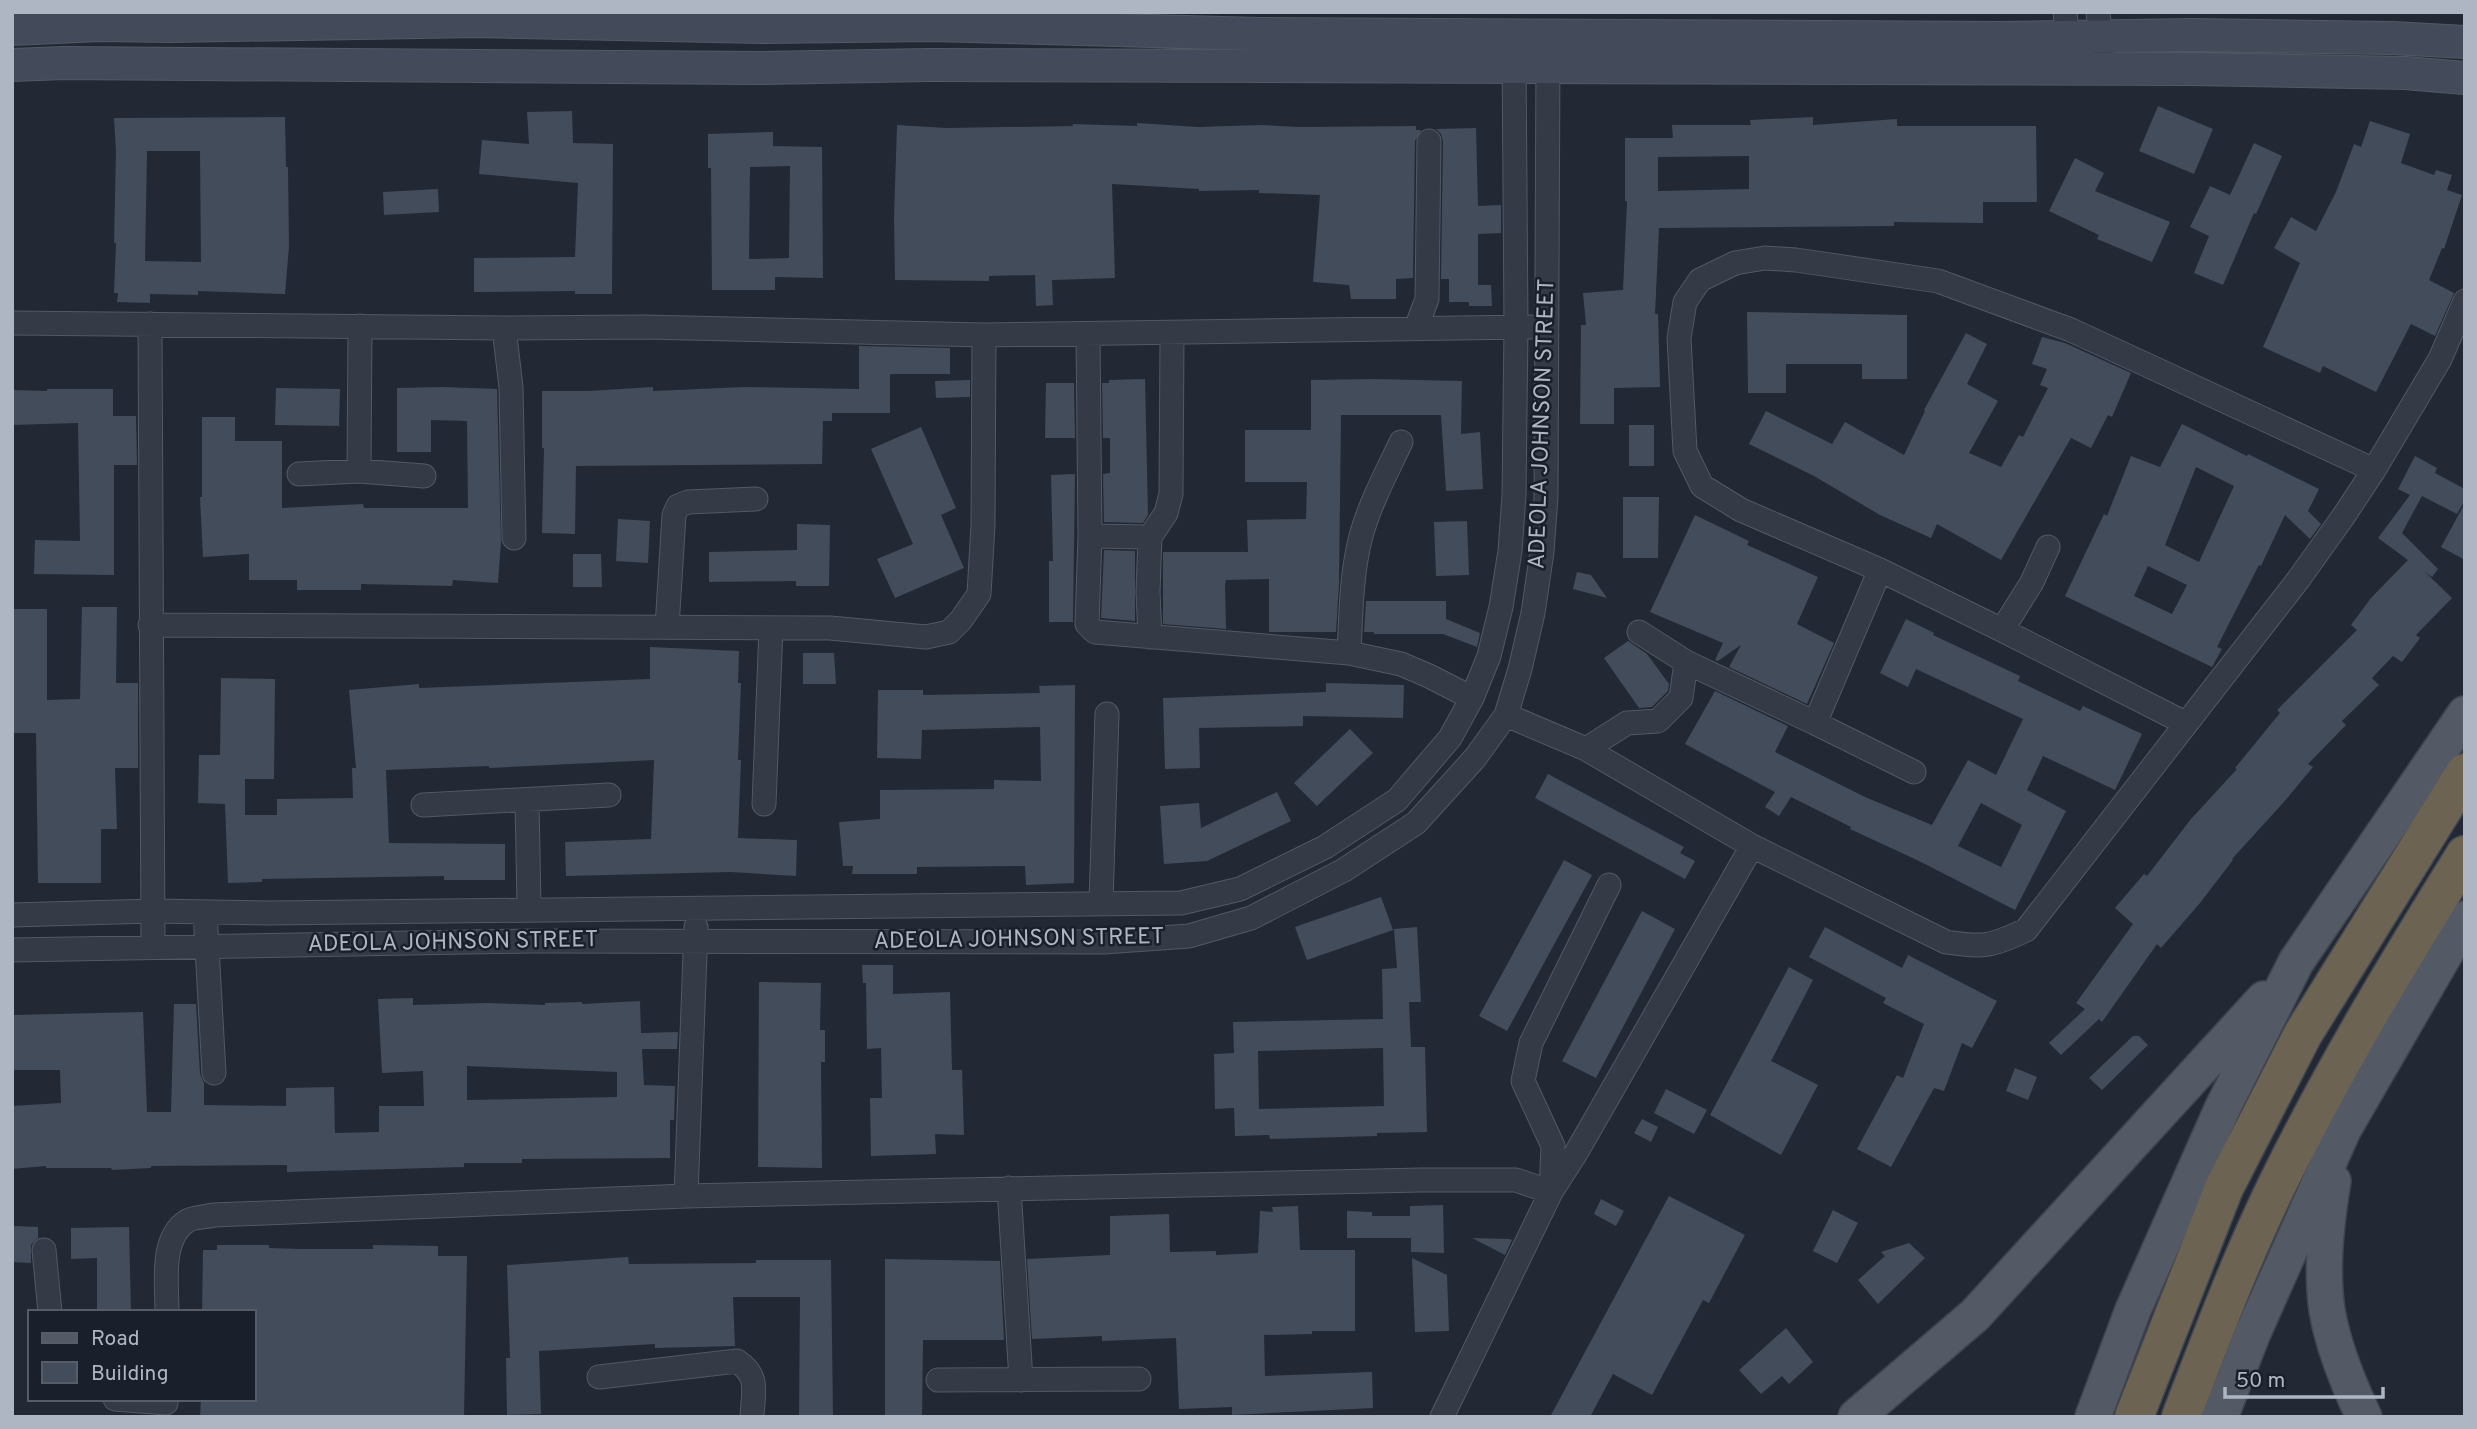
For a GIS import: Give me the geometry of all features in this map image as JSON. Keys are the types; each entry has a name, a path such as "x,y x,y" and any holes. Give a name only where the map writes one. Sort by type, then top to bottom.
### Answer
{"highway":[{"path":"2134,1417 2219,1200 2236,1164 2303,1034 2465,773"},
{"path":"2181,1417 2218,1319 2276,1186 2353,1043 2465,855"}],"main road":[{"path":"1856,1417 1975,1315 2210,1060 2296,962 2465,714"},
{"path":"2220,1417 2252,1335 2343,1130 2465,919"},
{"path":"2092,1417 2133,1310 2218,1119 2296,962"},
{"path":"2343,1130 2325,1242 2327,1310 2345,1378 2364,1417"}],"street":[{"path":"12,29 99,18 169,26 478,20 762,27 932,19 1259,34 2000,38 2066,24 2100,24 2465,42"},
{"path":"929,65 932,19"},
{"path":"975,66 977,20"},
{"path":"2066,24 2071,70"},
{"path":"2100,24 2103,70"},
{"name":"ADEOLA JOHNSON STREET","path":"12,915 153,911 1181,903 1240,889 1325,847 1397,800 1450,738 1472,698 1489,656 1501,607 1510,551 1514,495 1514,35"},
{"name":"ADEOLA JOHNSON STREET","path":"12,950 530,941 1104,942 1189,936 1251,918 1344,870 1416,824 1475,758 1506,715 1520,669 1533,613 1542,552 1546,497 1548,36"},
{"path":"12,65 64,63 760,68 929,65 2103,70 2391,73 2465,78"},
{"path":"1416,328 1427,299 1429,141"},
{"path":"2185,723 1880,570 1741,510 1702,486 1685,451 1679,338 1685,302 1700,280 1735,263 1765,258 1808,261 1938,281 2071,330 2374,470"},
{"path":"1506,715 1586,749 1752,846 1946,942 1976,946 2000,942 2026,930 2298,579 2374,470 2440,359 2465,301"},
{"path":"12,323 644,327 984,335 1548,327"},
{"path":"150,324 153,946"},
{"path":"359,471 360,326"},
{"path":"504,328 511,387 514,538"},
{"path":"1088,334 1090,536 1087,624 1095,632 1349,653 1401,664 1472,698"},
{"path":"1150,637 1150,537 1166,513 1171,494 1172,334"},
{"path":"150,625 830,628 926,637 949,632 979,594 982,561 984,335"},
{"path":"1349,653 1353,575 1361,535 1375,495 1401,442"},
{"path":"299,474 359,471 424,476"},
{"path":"667,627 674,515 678,506 688,502 756,499"},
{"path":"1090,536 1150,537"},
{"path":"2002,630 2032,582 2048,548"},
{"path":"1815,723 1880,570"},
{"path":"764,804 771,628"},
{"path":"1639,632 1686,662 1914,772"},
{"path":"1586,749 1627,723 1658,721 1681,698 1686,662"},
{"path":"1101,903 1107,714"},
{"path":"422,805 610,795"},
{"path":"527,800 529,908"},
{"path":"1445,1416 1551,1192 1752,846"},
{"path":"1551,1192 1553,1146 1523,1081 1531,1043 1609,885"},
{"path":"686,1196 696,908"},
{"path":"205,912 214,1073"},
{"path":"167,1310 168,1263 172,1236 188,1220 214,1215 686,1196 901,1193 1009,1188 1516,1180 1551,1192"},
{"path":"1009,1188 1021,1380"},
{"path":"44,1250 51,1310"},
{"path":"599,1377 737,1361 750,1369 754,1381 752,1417"},
{"path":"938,1380 1139,1379"},
{"path":"130,1401 167,1406"}],"building":[{"path":"2158,106 2213,129 2194,174 2139,151"},
{"path":"572,111 573,143 613,144 612,294 575,294 575,291 474,292 474,258 575,257 578,183 479,174 482,140 529,144 527,112"},
{"path":"285,117 289,247 285,294 198,291 198,295 150,294 150,303 117,302 118,293 114,293 114,118","holes":["147,151 200,151 201,262 145,261"]},
{"path":"1813,117 1813,125 1897,119 1897,126 2036,126 2037,202 1983,202 1983,223 1894,222 1894,226 1659,228 1655,314 1658,314 1660,387 1614,388 1614,424 1580,424 1581,325 1586,325 1583,293 1623,290 1627,201 1625,138 1673,138 1672,125 1751,125 1750,120","holes":["1749,156 1749,189 1658,191 1658,157"]},
{"path":"2370,121 2410,134 2401,163 2434,175 2436,170 2452,175 2447,190 2462,195 2444,249 2442,248 2429,280 2454,293 2435,336 2411,324 2376,392 2323,366 2320,373 2263,347 2300,263 2274,248 2291,217 2316,231 2336,192 2354,144 2361,147"},
{"path":"1137,123 1198,127 1416,126 1416,130 1421,130 1415,141 1413,278 1396,279 1396,299 1351,299 1349,285 1313,282 1320,195 1259,193 1259,190 1199,191 1112,184 1115,278 1052,280 1053,305 1036,306 1035,275 989,276 989,281 895,280 897,125 946,128 1073,124 1137,126"},
{"path":"1476,128 1478,206 1501,205 1501,233 1478,234 1478,285 1491,285 1492,306 1469,306 1469,302 1449,302 1449,279 1441,279 1443,141 1436,129"},
{"path":"773,132 773,146 822,147 823,278 775,277 775,290 712,290 711,168 708,168 708,134","holes":["790,166 789,258 749,259 750,167"]},
{"path":"2254,143 2282,156 2223,285 2194,273 2209,236 2190,227 2210,186 2230,195"},
{"path":"2075,158 2104,173 2095,191 2170,222 2152,262 2097,239 2099,235 2049,211"},
{"path":"438,189 439,212 384,215 383,192"},
{"path":"1747,312 1907,315 1907,379 1862,379 1862,364 1786,364 1786,393 1748,393"},
{"path":"1966,333 1987,344 1967,384 1998,401 1969,453 2001,467 2019,435 2023,437 2048,388 2040,385 2047,369 2032,364 2042,337 2065,343 2131,373 2112,417 2108,415 2091,448 2071,438 2001,560 1937,524 1931,538 1880,515 1814,476 1749,444 1766,411 1832,444 1845,422 1904,455 1924,410"},
{"path":"859,346 950,348 950,374 890,374 890,413 832,413 832,421 823,421 822,464 576,466 575,534 542,533 542,391 653,387 653,391 745,387 859,389"},
{"path":"1145,379 1148,515 1143,523 1104,522 1103,474 1110,473 1110,438 1103,438 1102,383 1109,383 1109,380"},
{"path":"970,380 970,397 936,398 935,381"},
{"path":"1311,380 1462,381 1461,434 1480,432 1483,489 1446,491 1441,415 1341,415 1336,632 1269,632 1269,579 1226,580 1226,629 1163,624 1163,552 1248,552 1247,520 1306,519 1307,482 1245,482 1245,430 1311,430"},
{"path":"1046,383 1074,383 1075,438 1045,438"},
{"path":"276,388 340,389 339,426 275,425"},
{"path":"397,388 497,389 501,542 498,583 453,580 452,586 361,584 361,590 297,590 297,580 249,580 249,554 203,557 200,497 202,417 235,417 235,441 282,441 282,508 363,504 364,508 468,508 467,421 431,420 431,452 397,452"},
{"path":"113,389 113,416 136,416 137,465 114,465 114,575 34,574 35,540 80,541 78,423 12,425 12,390"},
{"path":"2182,424 2319,489 2308,511 2321,524 2310,539 2285,515 2217,647 2222,649 2212,667 2065,596 2104,514 2107,516 2131,456 2160,467","holes":["2196,467 2234,486 2199,562 2165,545","2148,566 2187,585 2172,614 2134,596"]},
{"path":"1629,425 1654,425 1654,466 1629,466"},
{"path":"921,427 956,508 941,515 964,568 895,598 877,559 913,544 871,449"},
{"path":"2415,456 2437,468 2435,473 2465,489 2465,500 2457,514 2422,496 2402,533 2438,569 2432,577 2424,571 2452,598 2416,635 2420,638 2402,662 2393,656 2372,678 2379,685 2342,721 2346,725 2308,764 2313,767 2232,859 2200,903 2161,948 2157,944 2102,1022 2099,1019 2061,1055 2049,1043 2085,1009 2076,1003 2133,924 2115,908 2144,874 2147,876 2191,819 2237,769 2235,768 2280,713 2277,710 2357,630 2351,625 2371,598 2408,560 2378,538 2410,495 2398,489"},
{"path":"1075,474 1073,622 1049,622 1049,561 1053,561 1051,475"},
{"path":"1623,497 1659,497 1658,558 1623,558"},
{"path":"2465,503 2465,560 2441,547"},
{"path":"1695,515 1749,541 1747,545 1818,577 1797,624 1834,643 1807,704 1729,667 1741,645 1718,661 1715,660 1723,643 1650,612"},
{"path":"618,519 650,521 648,563 616,561"},
{"path":"1467,521 1469,575 1436,576 1434,522"},
{"path":"797,524 830,525 829,586 796,586 796,581 709,582 709,552 797,550"},
{"path":"1104,550 1135,551 1135,621 1101,618"},
{"path":"573,554 601,554 602,587 573,587"},
{"path":"1577,572 1591,575 1607,598 1573,589"},
{"path":"1366,601 1446,601 1446,619 1480,633 1477,647 1443,634 1364,632"},
{"path":"82,607 117,607 116,683 138,683 138,768 115,768 117,829 101,829 101,883 38,883 36,733 12,733 12,609 47,609 47,700 80,699"},
{"path":"1906,619 1934,633 1933,635 2020,676 2018,681 2080,711 2083,706 2142,734 2115,790 2043,756 2027,790 2066,811 2015,910 1791,797 1779,816 1765,807 1775,792 1685,744 1715,691 1788,726 1775,752 1865,797 1932,825 1968,760 1996,775 2023,719 1916,669 1908,687 1880,673","holes":["1981,803 2022,825 2001,867 1958,846"]},
{"path":"1628,641 1647,654 1669,684 1668,691 1652,707 1639,708 1604,658"},
{"path":"650,647 739,651 738,683 741,683 738,760 741,760 738,838 797,840 796,876 731,872 566,876 565,842 651,839 654,760 386,770 389,843 505,844 505,880 444,880 444,876 262,879 262,882 228,883 225,804 198,803 199,755 220,755 221,678 275,679 274,779 245,779 245,815 277,815 277,799 353,798 352,768 356,768 349,690 419,684 419,688 650,679"},
{"path":"803,653 834,653 836,684 803,684"},
{"path":"1326,683 1404,685 1403,718 1303,716 1303,726 1199,728 1200,768 1165,769 1163,698 1326,692"},
{"path":"1075,685 1074,883 1026,885 1025,866 917,867 917,874 852,874 853,866 843,866 839,822 880,819 880,790 994,789 994,780 1041,781 1040,727 922,730 921,759 877,758 878,690 923,690 923,695 1040,693 1039,686"},
{"path":"1350,729 1373,753 1317,806 1294,783"},
{"path":"1548,774 1684,847 1680,853 1695,861 1685,879 1535,798"},
{"path":"1277,792 1291,821 1207,861 1164,864 1160,806 1199,803 1201,828"},
{"path":"1564,860 1592,875 1507,1031 1479,1016"},
{"path":"1381,897 1393,930 1307,960 1295,927"},
{"path":"1642,911 1675,929 1596,1078 1562,1061"},
{"path":"1417,927 1421,1002 1409,1002 1411,1047 1425,1047 1427,1132 1270,1139 1269,1135 1235,1136 1234,1108 1215,1109 1214,1054 1234,1053 1233,1022 1383,1019 1382,969 1397,968 1394,929","holes":["1383,1048 1384,1106 1259,1109 1258,1051"]},
{"path":"1825,927 1902,968 1908,955 1997,1001 1972,1048 1962,1043 1944,1091 1934,1088 1891,1167 1857,1149 1897,1075 1903,1078 1924,1024 1883,1003 1886,998 1809,957"},
{"path":"862,965 893,965 893,994 950,992 952,1070 962,1070 964,1135 935,1134 936,1154 871,1156 870,1098 882,1098 881,1048 867,1049 866,983 863,983"},
{"path":"1789,967 1813,980 1771,1061 1818,1085 1781,1155 1710,1115"},
{"path":"759,982 821,983 820,1030 825,1030 825,1062 821,1062 822,1168 758,1167"},
{"path":"413,998 413,1005 545,1005 640,1001 641,1033 678,1032 677,1049 642,1049 644,1085 675,1086 674,1120 670,1120 670,1158 522,1159 522,1163 464,1163 464,1167 287,1172 287,1165 151,1166 112,1170 46,1166 12,1169 12,1106 61,1103 60,1070 12,1070 12,1015 143,1012 147,1112 171,1112 174,1004 196,1004 204,1105 286,1106 286,1088 334,1087 335,1133 379,1132 379,1106 424,1106 423,1071 382,1073 378,999","holes":["467,1066 617,1072 617,1097 467,1100"]},
{"path":"2133,1036 2139,1036 2148,1045 2102,1090 2089,1078"},
{"path":"2015,1068 2037,1077 2028,1100 2006,1091"},
{"path":"1666,1089 1707,1110 1694,1134 1654,1113"},
{"path":"1642,1119 1658,1127 1651,1142 1634,1133"},
{"path":"1669,1196 1745,1235 1709,1303 1703,1300 1652,1395 1613,1374 1590,1417 1550,1417"},
{"path":"1601,1199 1624,1211 1616,1226 1594,1214"},
{"path":"1443,1205 1444,1253 1411,1252 1411,1238 1347,1238 1347,1211 1372,1212 1372,1216 1410,1216 1410,1206"},
{"path":"1298,1206 1300,1250 1355,1250 1355,1331 1264,1335 1265,1376 1372,1372 1373,1408 1232,1415 1232,1407 1179,1409 1176,1338 1102,1341 1102,1336 1032,1339 1027,1259 1110,1255 1110,1216 1169,1214 1170,1252 1216,1251 1216,1255 1258,1253 1260,1211 1273,1212 1272,1207"},
{"path":"1833,1210 1858,1223 1837,1263 1813,1251"},
{"path":"12,1226 38,1227 38,1238 31,1245 31,1263 12,1262"},
{"path":"129,1227 131,1310 97,1310 97,1258 71,1259 71,1228"},
{"path":"1472,1238 1509,1239 1512,1240 1505,1255"},
{"path":"1909,1243 1925,1258 1878,1304 1858,1280 1885,1256 1881,1252"},
{"path":"217,1245 269,1245 269,1248 302,1249 373,1249 373,1245 438,1246 438,1256 467,1256 464,1417 200,1417 201,1401 256,1401 256,1310 202,1310 203,1250 217,1250"},
{"path":"628,1257 629,1264 831,1260 833,1417 799,1417 800,1297 733,1297 735,1346 655,1348 655,1344 539,1351 541,1414 507,1415 506,1358 510,1358 507,1265"},
{"path":"1412,1258 1447,1275 1449,1331 1415,1332"},
{"path":"885,1259 1000,1261 1004,1340 923,1340 922,1417 885,1417"},
{"path":"1786,1328 1813,1362 1789,1384 1782,1376 1761,1394 1739,1370"}]}
